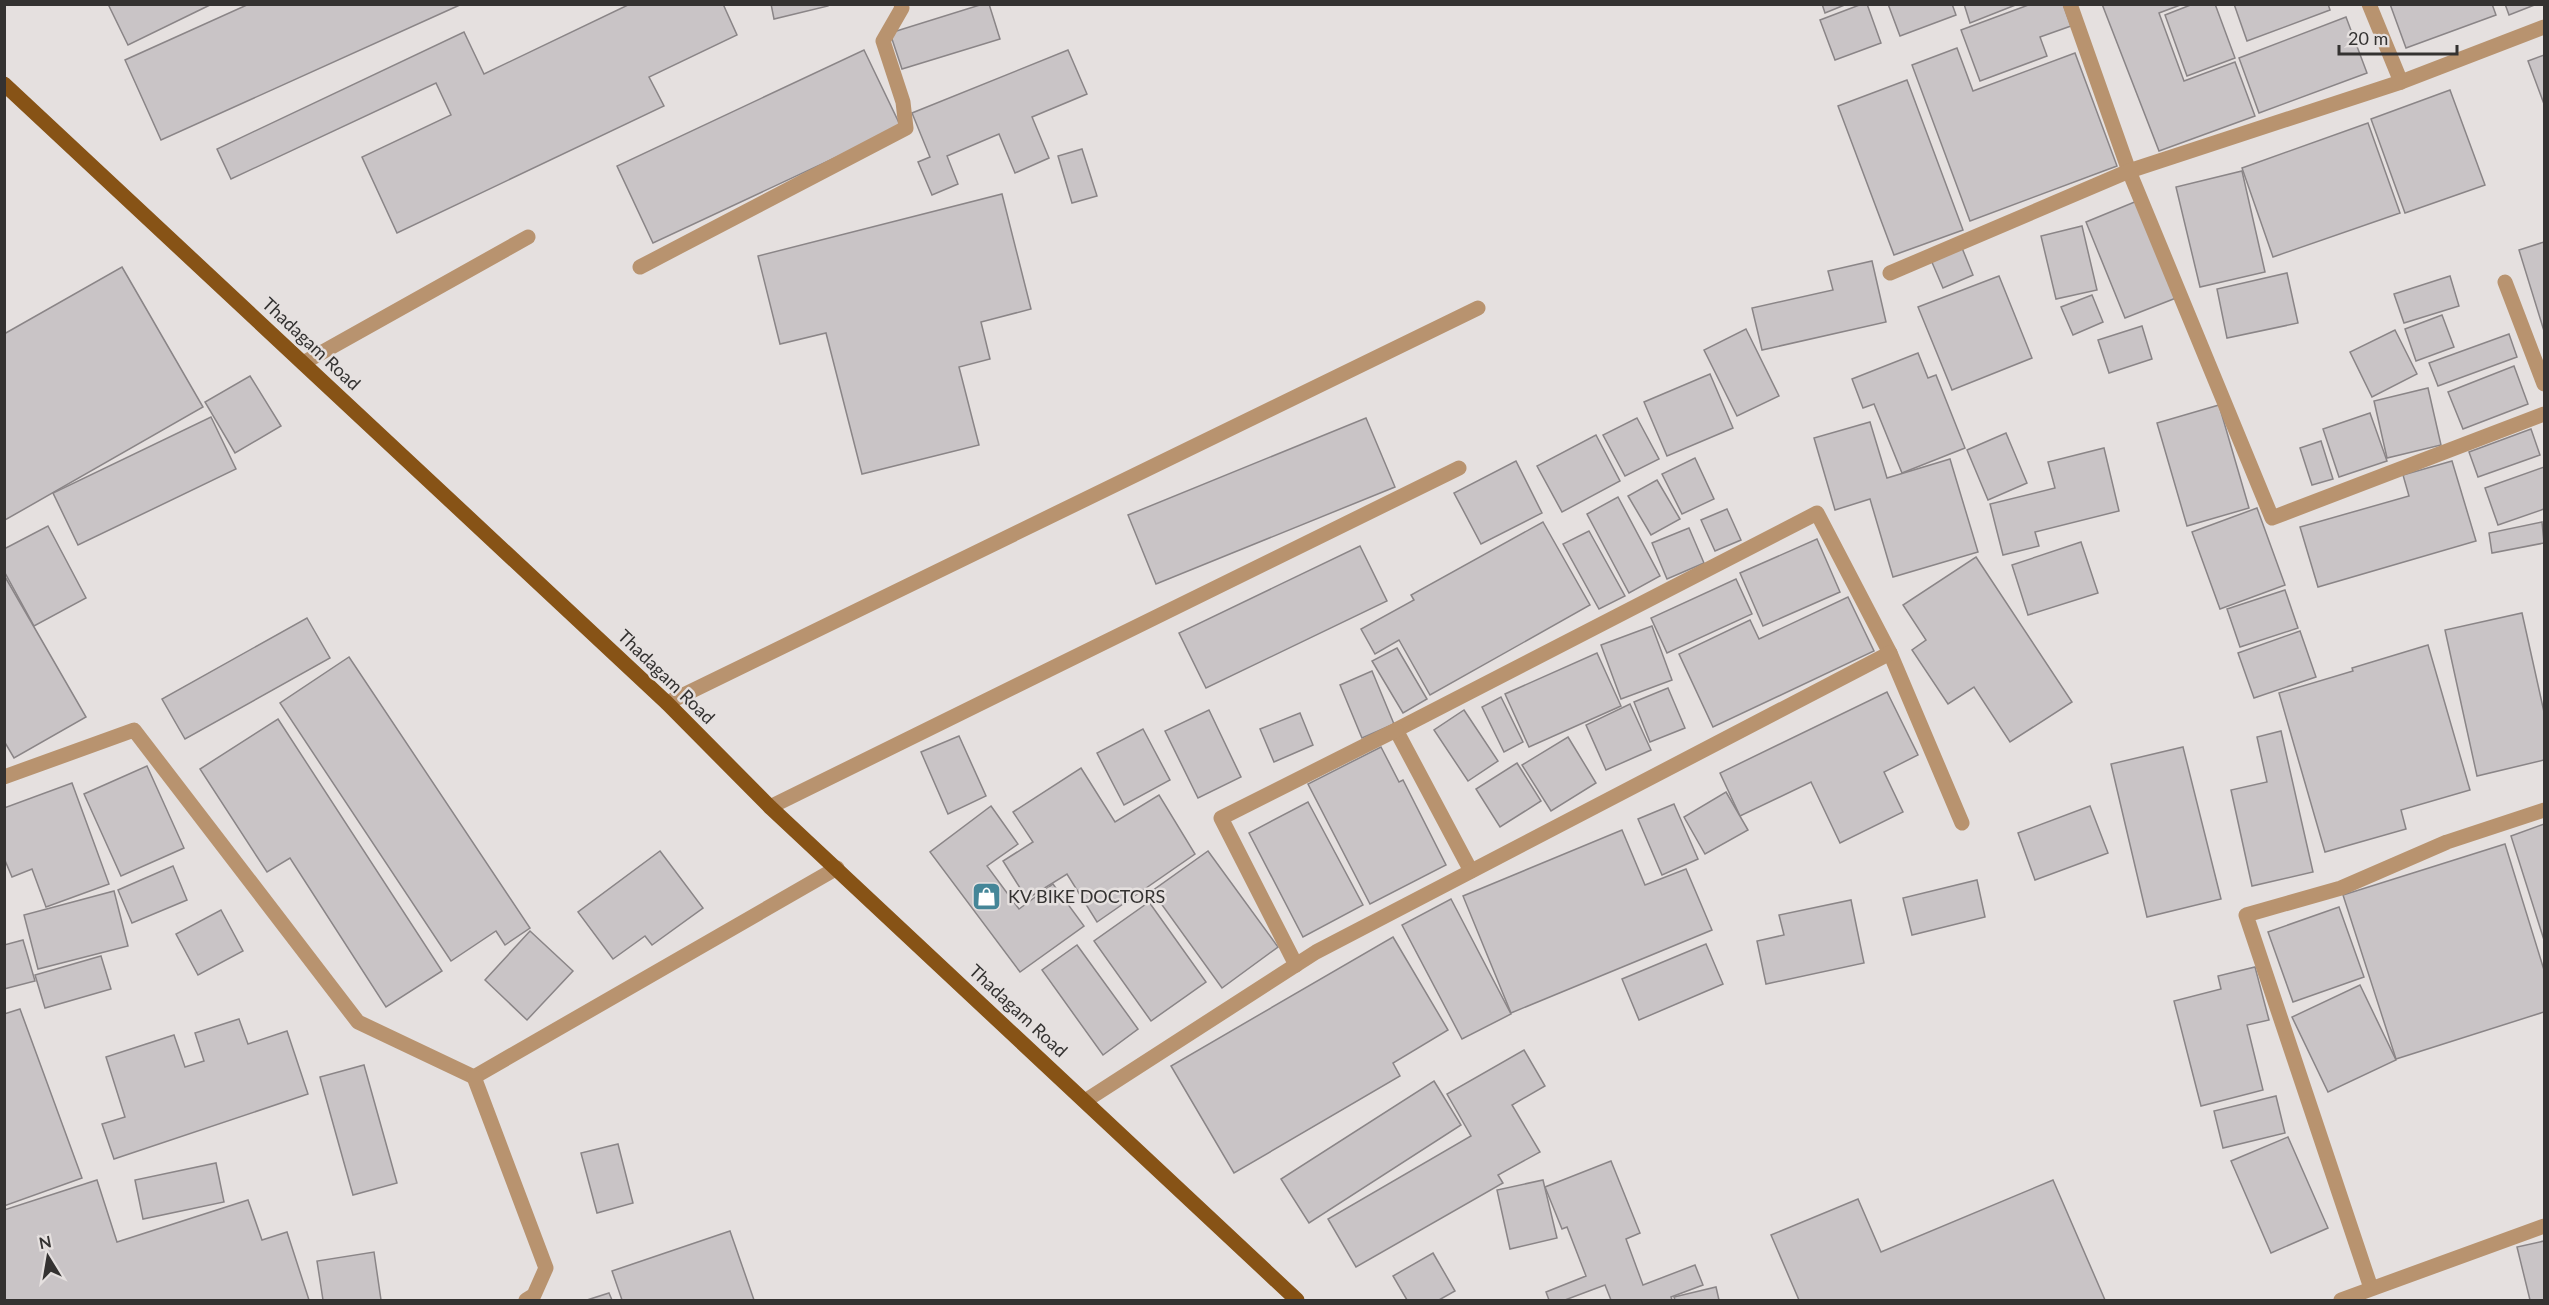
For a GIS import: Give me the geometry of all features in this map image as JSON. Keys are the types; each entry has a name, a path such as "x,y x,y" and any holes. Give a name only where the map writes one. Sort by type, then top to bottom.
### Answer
{"main road":[{"name":"Thadagam Road","path":"4,84 667,703 770,807 1297,1300"}],"street":[{"path":"640,267 906,128 903,102 883,41 902,8 901,4"},
{"path":"2070,4 2129,171 2272,518 2544,414"},
{"path":"2369,4 2402,82"},
{"path":"1890,273 2129,171 2402,82 2544,27"},
{"path":"303,363 528,237"},
{"path":"2505,282 2544,384"},
{"path":"667,703 1478,308"},
{"path":"770,807 1459,468"},
{"path":"1296,965 1221,818 1817,513 1890,653 1962,823"},
{"path":"1085,1101 1296,965 1890,653"},
{"path":"4,777 134,730 358,1022 474,1077 546,1268 534,1295 526,1300"},
{"path":"1396,730 1471,872"},
{"path":"2371,1288 2246,915 2341,888 2447,842 2544,810"},
{"path":"474,1077 837,868"},
{"path":"2342,1300 2544,1226"}],"building":[{"path":"108,4 212,4 128,45"},
{"path":"249,4 462,4 161,140 125,60"},
{"path":"630,4 723,4 737,35 649,77 664,106 397,233 362,157 451,115 436,83 231,179 217,149 464,32 484,74"},
{"path":"771,4 828,4 828,6 774,19"},
{"path":"989,4 1000,39 902,69 890,33"},
{"path":"1822,4 1847,4 1825,13"},
{"path":"1867,4 1881,43 1835,60 1820,20"},
{"path":"1888,4 1952,4 1956,15 1900,36"},
{"path":"1964,4 2018,4 1970,23"},
{"path":"2031,4 2063,4 2071,26 2040,37 2047,56 1980,81 1961,30"},
{"path":"2102,4 2183,4 2159,13 2184,81 2235,62 2255,116 2159,151"},
{"path":"2193,4 2215,4 2235,58 2187,76 2165,15"},
{"path":"2234,4 2328,4 2330,10 2247,41"},
{"path":"2390,4 2492,4 2496,15 2406,48"},
{"path":"2505,4 2537,4 2509,15"},
{"path":"2346,17 2367,73 2259,113 2239,58"},
{"path":"1957,48 1973,91 2075,53 2117,166 1970,221 1912,65"},
{"path":"864,50 901,127 653,243 617,166"},
{"path":"1068,50 1087,94 1032,117 1049,158 1015,173 999,134 947,156 958,184 932,195 918,162 930,157 912,113"},
{"path":"2544,55 2544,104 2528,61"},
{"path":"1907,80 1963,230 1894,255 1838,106"},
{"path":"2450,90 2485,185 2405,213 2371,119"},
{"path":"2368,123 2400,213 2273,257 2242,168"},
{"path":"1082,149 1097,196 1072,203 1058,156"},
{"path":"2242,171 2265,272 2200,287 2176,187"},
{"path":"1002,194 1031,309 981,322 990,359 959,367 979,445 862,474 826,333 780,344 758,256"},
{"path":"2137,201 2176,298 2125,318 2086,222"},
{"path":"2082,226 2097,290 2056,299 2041,236"},
{"path":"2544,242 2544,331 2519,250"},
{"path":"1962,248 1973,275 1943,288 1931,260"},
{"path":"1872,261 1886,322 1762,350 1752,308 1833,290 1828,271"},
{"path":"122,267 203,407 5,520 4,334"},
{"path":"2287,273 2298,323 2227,338 2217,289"},
{"path":"1999,276 2032,358 1952,390 1918,307"},
{"path":"2450,276 2459,306 2404,323 2394,294"},
{"path":"2092,295 2103,322 2073,335 2061,307"},
{"path":"2442,315 2454,347 2416,361 2405,329"},
{"path":"2142,326 2152,359 2109,373 2098,340"},
{"path":"1746,329 1779,396 1737,416 1704,350"},
{"path":"2395,330 2417,374 2372,397 2350,352"},
{"path":"2509,334 2517,357 2438,386 2429,363"},
{"path":"1918,353 1928,378 1936,375 1965,448 1902,473 1874,404 1863,408 1852,379"},
{"path":"2514,366 2528,404 2463,429 2448,392"},
{"path":"1710,374 1733,428 1667,456 1644,402"},
{"path":"250,376 281,426 235,453 205,402"},
{"path":"2428,388 2441,445 2387,458 2374,401"},
{"path":"2219,405 2249,508 2187,526 2157,423"},
{"path":"2370,413 2387,461 2339,477 2323,429"},
{"path":"211,417 236,469 78,545 53,493"},
{"path":"1366,418 1395,487 1156,584 1128,515"},
{"path":"1637,418 1659,459 1625,476 1603,435"},
{"path":"1870,422 1887,478 1950,459 1978,552 1893,577 1870,499 1835,510 1814,438"},
{"path":"2531,429 2540,455 2478,477 2469,452"},
{"path":"2006,433 2027,483 1988,500 1967,450"},
{"path":"1596,435 1620,481 1562,512 1537,466"},
{"path":"2321,441 2333,479 2312,485 2300,448"},
{"path":"2104,448 2119,511 2035,532 2039,546 2003,555 1990,504 2055,488 2048,462"},
{"path":"1695,458 1714,499 1682,514 1662,474"},
{"path":"1516,461 1542,513 1481,544 1454,493"},
{"path":"2452,461 2476,541 2318,587 2300,527 2409,496 2403,475"},
{"path":"2544,467 2544,509 2498,525 2485,488"},
{"path":"1657,480 1680,519 1651,535 1628,496"},
{"path":"1618,497 1660,576 1629,593 1587,514"},
{"path":"2257,508 2285,585 2220,609 2192,532"},
{"path":"1727,509 1741,540 1715,551 1701,520"},
{"path":"1543,522 1590,605 1430,695 1399,640 1375,654 1361,629 1414,600 1411,595"},
{"path":"2542,522 2544,543 2492,553 2489,533"},
{"path":"48,526 86,598 34,626 4,571 4,549"},
{"path":"1689,528 1704,563 1667,579 1652,543"},
{"path":"1589,531 1625,596 1599,609 1563,544"},
{"path":"1817,539 1840,592 1763,626 1740,573"},
{"path":"2081,542 2098,593 2028,615 2012,565"},
{"path":"1360,546 1387,601 1206,688 1179,633"},
{"path":"1976,557 2072,702 2010,742 1974,687 1948,704 1912,650 1926,640 1903,605"},
{"path":"4,575 86,717 14,758 4,741"},
{"path":"1736,579 1752,614 1667,653 1651,618"},
{"path":"2285,590 2298,628 2240,647 2227,609"},
{"path":"1848,597 1874,651 1713,727 1679,654 1750,620 1759,639"},
{"path":"2522,613 2544,712 2544,760 2477,776 2445,630"},
{"path":"307,618 330,658 185,739 162,699"},
{"path":"1652,626 1672,680 1621,699 1601,645"},
{"path":"2300,631 2316,677 2254,698 2238,653"},
{"path":"2428,645 2470,790 2401,810 2406,829 2325,852 2279,693"},
{"path":"1397,648 1427,699 1403,713 1372,661"},
{"path":"1597,653 1621,706 1529,747 1505,694"},
{"path":"349,657 530,928 505,945 496,931 451,961 280,703"},
{"path":"1372,671 1394,724 1362,738 1340,685"},
{"path":"1668,688 1685,728 1650,742 1634,702"},
{"path":"1887,692 1918,755 1884,772 1903,812 1840,843 1811,782 1740,816 1720,773"},
{"path":"1501,697 1523,742 1504,752 1482,707"},
{"path":"1630,704 1651,750 1606,770 1586,725"},
{"path":"1209,710 1241,777 1198,798 1165,731"},
{"path":"1464,710 1498,761 1468,781 1434,730"},
{"path":"1300,713 1313,745 1274,762 1260,729"},
{"path":"278,719 442,971 386,1007 290,858 267,872 200,769"},
{"path":"1143,729 1170,780 1124,805 1097,753"},
{"path":"2281,731 2313,872 2252,886 2231,790 2267,782 2257,737"},
{"path":"959,736 986,796 948,814 921,752"},
{"path":"1568,737 1596,783 1551,811 1522,765"},
{"path":"1381,747 1399,782 1403,780 1446,865 1370,904 1308,784"},
{"path":"2183,747 2221,899 2147,917 2111,764"},
{"path":"1517,763 1541,801 1500,827 1476,789"},
{"path":"147,766 184,848 121,876 84,794"},
{"path":"1081,768 1115,822 1159,795 1195,854 1097,922 1067,874 1027,899 1003,861 1033,842 1013,812"},
{"path":"72,783 109,884 46,907 32,869 12,877 4,858 4,808"},
{"path":"1726,792 1748,830 1705,854 1684,817"},
{"path":"1308,802 1363,905 1303,937 1249,833"},
{"path":"1674,804 1698,859 1662,875 1638,819"},
{"name":"KV BIKE DOCTORS","path":"991,806 1018,844 987,866 1019,909 1053,884 1084,926 1020,972 930,852"},
{"path":"2090,806 2108,853 2035,880 2018,833"},
{"path":"2544,824 2544,940 2511,836"},
{"path":"1622,830 1645,885 1686,869 1712,930 1511,1013 1463,896"},
{"path":"2505,844 2544,970 2544,1012 2396,1059 2343,895"},
{"path":"660,851 703,908 652,945 645,936 613,959 578,912"},
{"path":"1208,851 1278,947 1222,988 1152,891"},
{"path":"173,866 187,900 132,923 118,890"},
{"path":"1977,880 1985,917 1912,935 1903,898"},
{"path":"114,891 128,946 38,969 24,915"},
{"path":"1451,899 1511,1014 1462,1039 1402,925"},
{"path":"1851,900 1864,963 1766,984 1757,941 1784,935 1779,915"},
{"path":"1149,902 1206,982 1151,1021 1094,941"},
{"path":"2339,907 2364,977 2293,1002 2268,932"},
{"path":"221,910 243,951 198,975 176,934"},
{"path":"530,931 573,971 527,1020 485,980"},
{"path":"1393,937 1448,1030 1393,1063 1400,1076 1234,1173 1171,1066"},
{"path":"23,940 35,981 4,989 4,945"},
{"path":"1706,944 1723,984 1639,1020 1622,979"},
{"path":"1077,945 1138,1029 1103,1055 1042,970"},
{"path":"101,956 111,989 45,1008 35,975"},
{"path":"2255,967 2269,1020 2247,1025 2263,1090 2201,1106 2174,1001 2221,989 2218,976"},
{"path":"2360,985 2396,1060 2328,1092 2292,1017"},
{"path":"20,1009 82,1178 4,1206 4,1014"},
{"path":"239,1019 248,1044 287,1031 308,1094 114,1159 102,1124 125,1117 106,1057 174,1035 185,1067 204,1061 195,1033"},
{"path":"1524,1050 1545,1086 1512,1105 1540,1152 1498,1175 1503,1183 1356,1267 1328,1219 1471,1136 1447,1094"},
{"path":"364,1065 397,1183 353,1195 320,1077"},
{"path":"1434,1081 1461,1125 1309,1223 1281,1179"},
{"path":"2276,1096 2285,1133 2223,1148 2214,1111"},
{"path":"2288,1137 2328,1228 2271,1253 2231,1161"},
{"path":"618,1144 633,1203 597,1213 581,1153"},
{"path":"1611,1161 1640,1233 1626,1239 1643,1285 1695,1265 1703,1285 1671,1297 1672,1300 1611,1300 1605,1285 1565,1300 1549,1300 1546,1292 1586,1276 1567,1227 1562,1229 1545,1187"},
{"path":"216,1163 224,1202 143,1219 135,1180"},
{"path":"97,1180 117,1242 248,1200 262,1240 287,1232 309,1300 4,1300 4,1210"},
{"path":"1543,1180 1557,1238 1510,1249 1497,1190"},
{"path":"2053,1180 2105,1300 1799,1300 1771,1235 1858,1199 1881,1252"},
{"path":"730,1231 754,1300 622,1300 612,1271"},
{"path":"2544,1241 2544,1300 2530,1300 2517,1247"},
{"path":"374,1252 381,1300 323,1300 317,1261"},
{"path":"1433,1253 1455,1291 1439,1300 1407,1300 1393,1276"},
{"path":"1716,1287 1719,1300 1675,1300 1674,1297"},
{"path":"609,1293 612,1300 587,1300"}],"place":[{"name":"KV BIKE DOCTORS","path":"987,897"}]}
